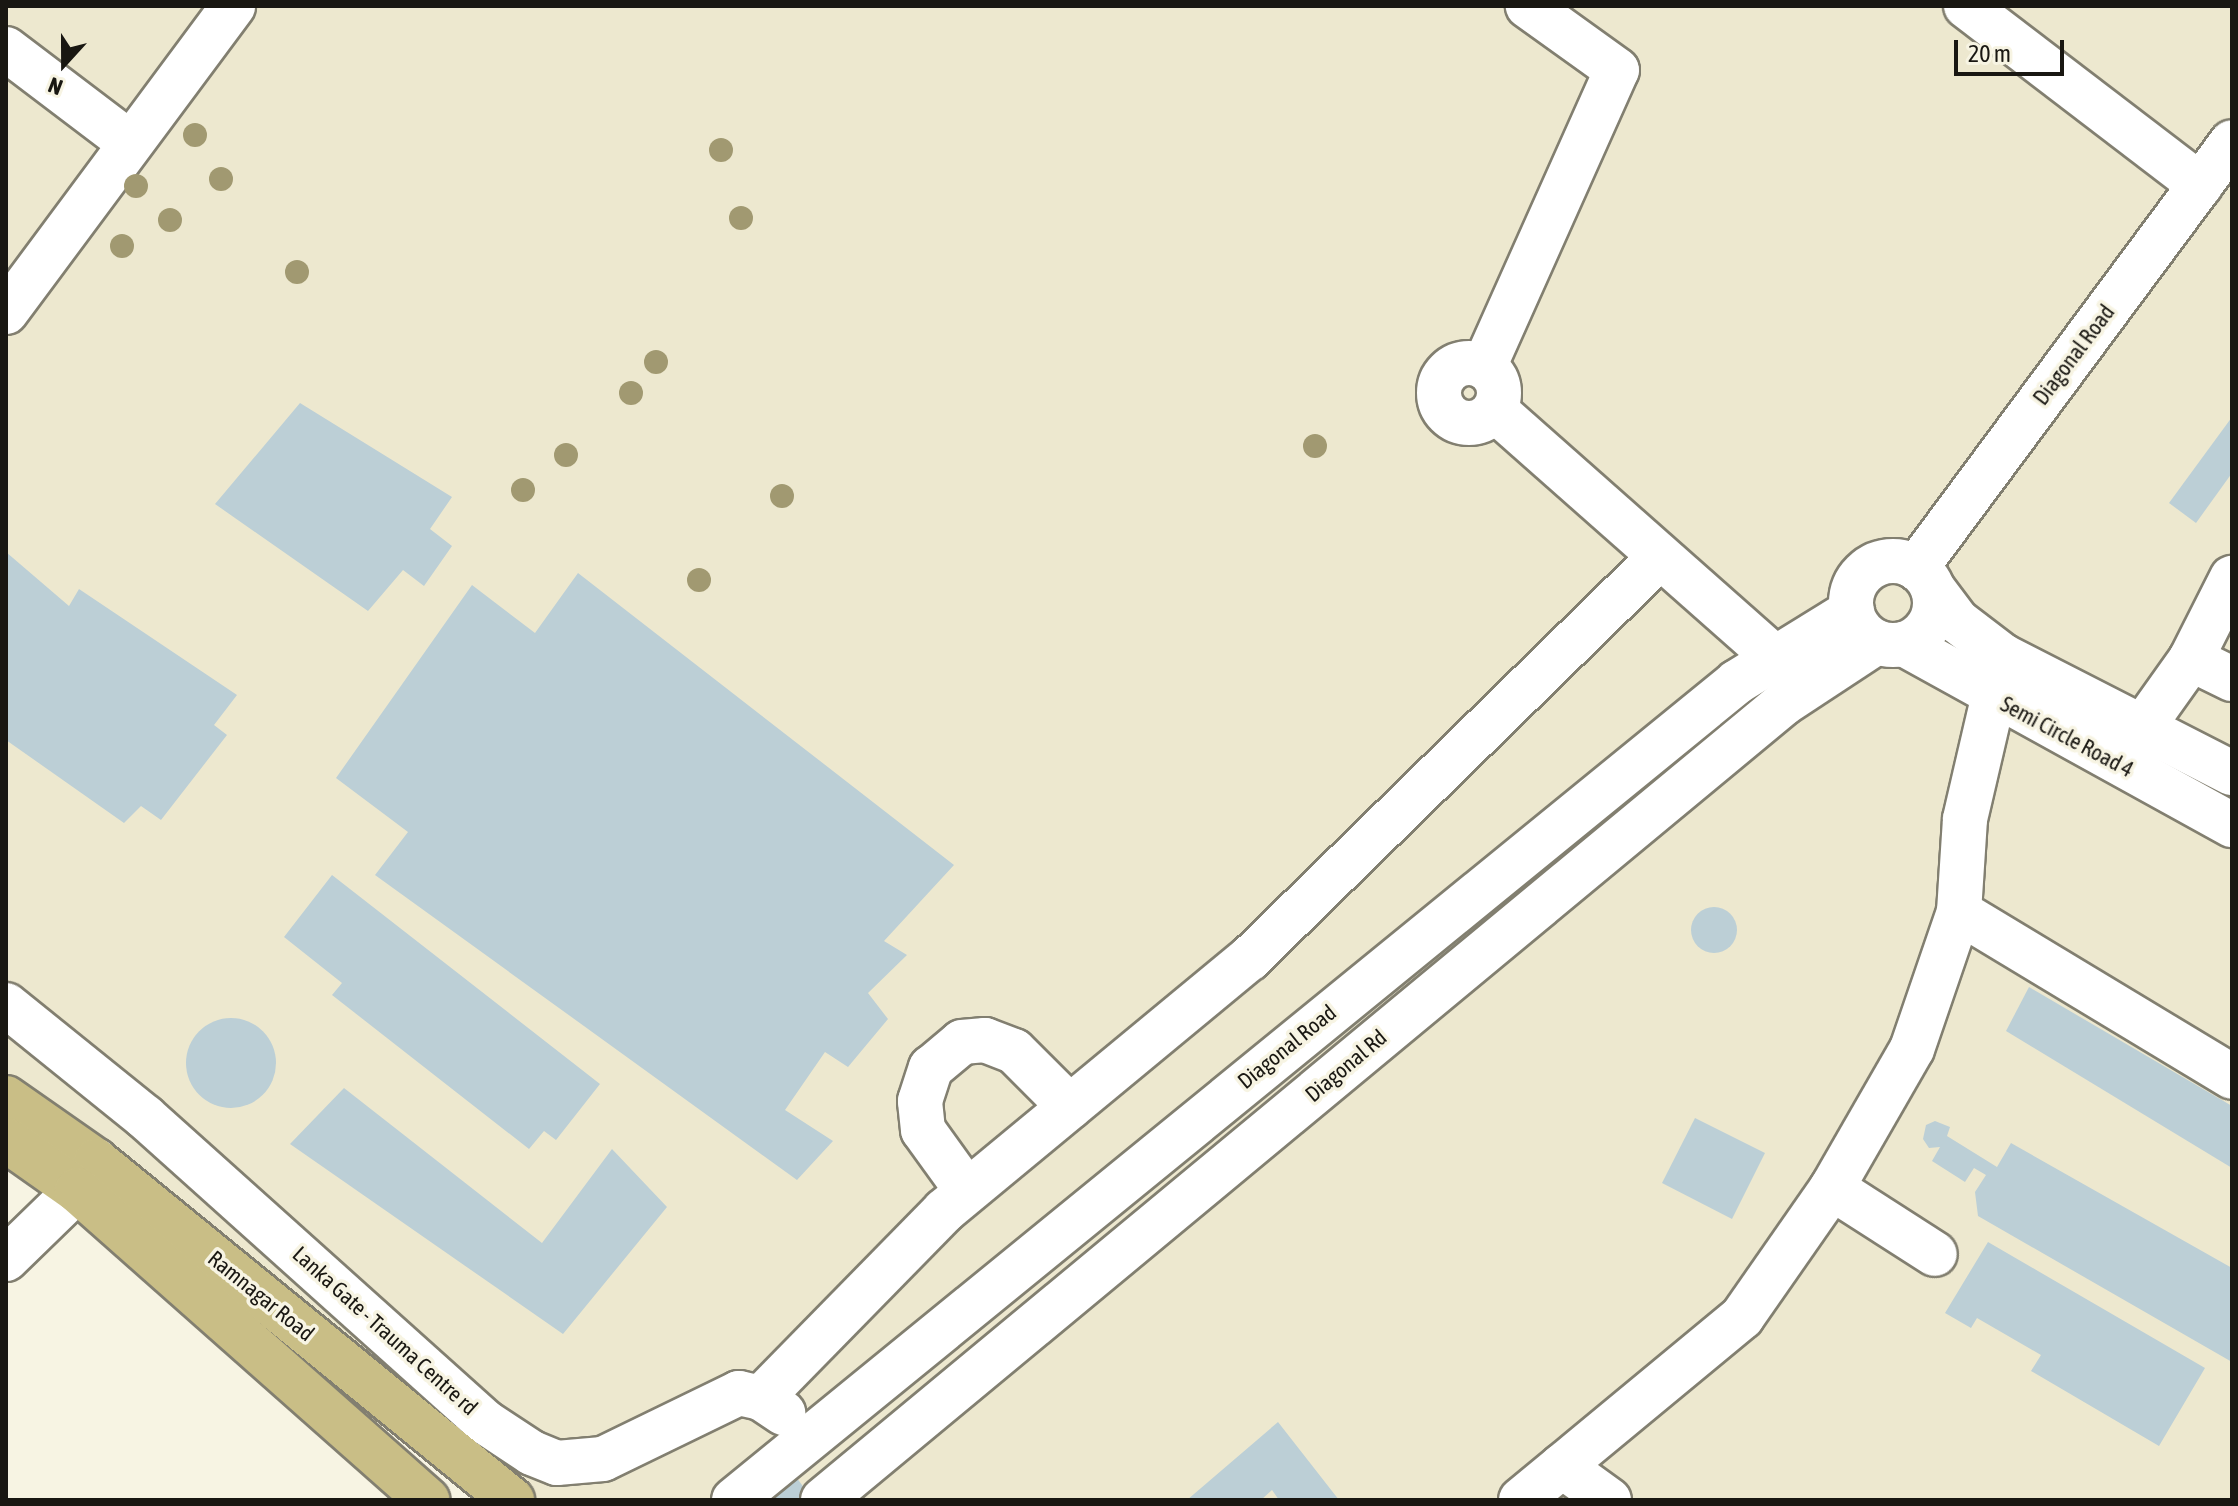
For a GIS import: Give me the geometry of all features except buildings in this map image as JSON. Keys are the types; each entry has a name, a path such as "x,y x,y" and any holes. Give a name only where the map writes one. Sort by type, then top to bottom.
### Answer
{"main road":[{"name":"Ramnagar Road","path":"6,1098 86,1176 512,1500"},
{"path":"6,1140 86,1176 428,1500"}],"street":[{"path":"6,312 233,6"},
{"path":"1528,6 1617,70 1484,367 1499,391 1495,410 1775,658"},
{"path":"1966,6 2200,185"},
{"path":"6,49 130,143"},
{"name":"Diagonal Road","path":"1925,579 2232,142"},
{"path":"809,1436 761,1398 967,1191 1249,959 1660,557"},
{"path":"1889,561 1925,579 1930,622 1878,632 1851,596 1864,572 1889,561"},
{"path":"2142,728 2191,659 2232,578"},
{"name":"Semi Circle Road 4","path":"1925,579 1998,677 2232,825"},
{"name":"Diagonal Road","path":"734,1500 1737,682 1775,658 1878,632"},
{"name":"Semi Circle Road 4","path":"1878,632 2142,728 2232,773"},
{"name":"Diagonal Rd","path":"823,1500 1784,703 1878,632"},
{"path":"2191,659 2232,679"},
{"path":"1544,1487 1742,1317 1832,1188 1912,1049 1959,912 1965,819 1998,677"},
{"path":"1959,912 2232,1077"},
{"name":"Lanka Gate - Trauma Centre rd","path":"6,1005 145,1117 485,1422 532,1453 557,1463 603,1459 708,1403 739,1393 761,1398"},
{"path":"967,1191 923,1130 920,1101 931,1068 962,1042 985,1040 1014,1051 1070,1107"},
{"path":"6,1259 86,1176"},
{"path":"1832,1188 1935,1254"},
{"path":"1544,1487 1609,1500"}],"shaded area":[{"path":"6,6 2232,6 2232,1500 507,1500 6,1072"}]}
